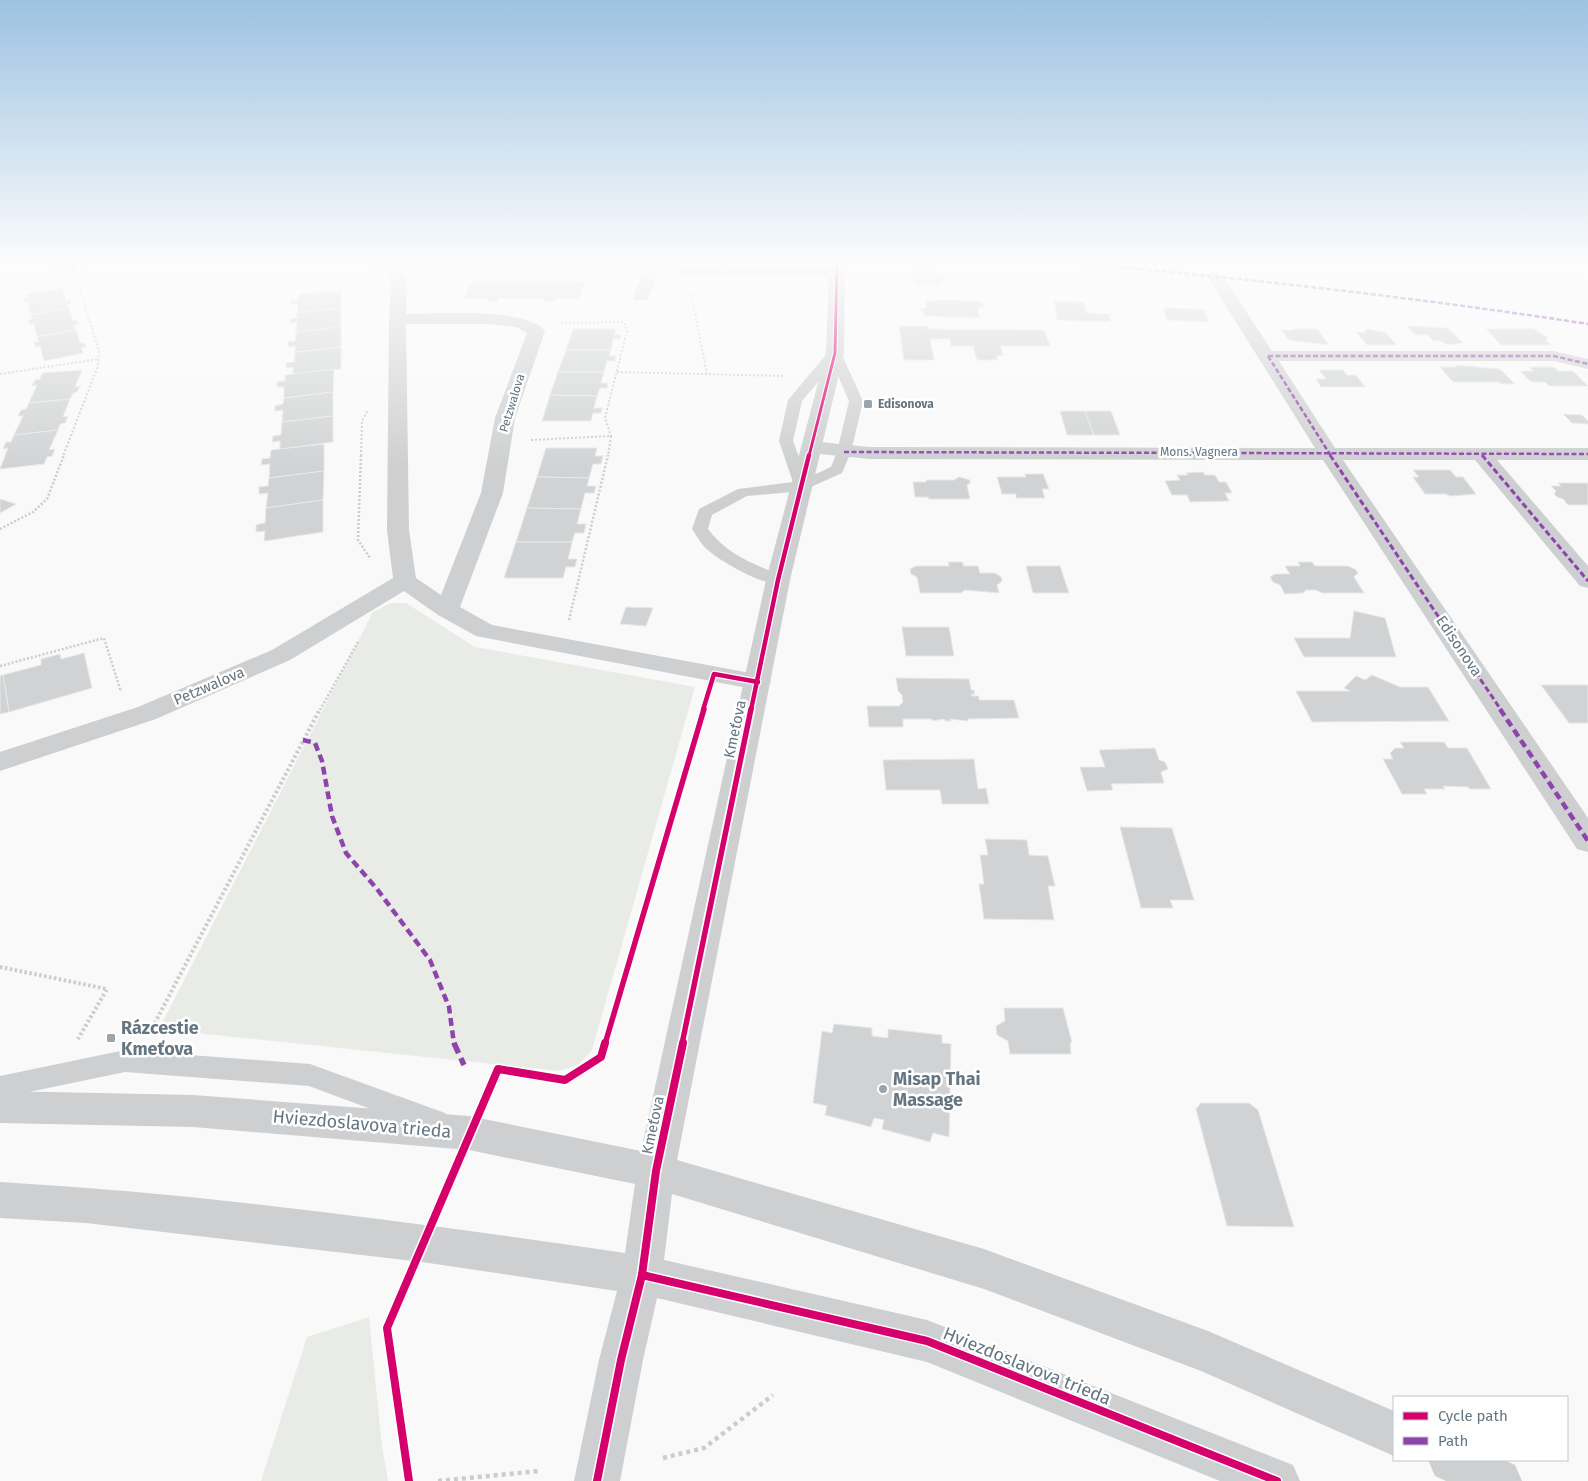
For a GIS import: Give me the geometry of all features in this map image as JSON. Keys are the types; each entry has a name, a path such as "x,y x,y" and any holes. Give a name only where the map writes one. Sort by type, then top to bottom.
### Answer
{"street":[{"path":"397,331 398,530 405,581 447,610 485,631 758,682"},
{"name":"Petzwalova","path":"447,610 492,493 505,418 536,331"},
{"name":"Kmeťova","path":"642,1275 656,1171 778,580 835,353 835,331"},
{"name":"Edisonova","path":"1252,331 1328,452 1588,841"},
{"path":"1268,356 1554,356 1588,364"},
{"name":"Mons. Vagnera","path":"811,447 844,452 1588,454"},
{"path":"1482,455 1588,580"},
{"name":"Petzwalova","path":"0,762 146,713 281,655 405,581"},
{"name":"Hviezdoslavova trieda","path":"0,1107 193,1110 463,1149 656,1171 984,1269 1208,1352 1393,1434"},
{"name":"Hviezdoslavova trieda","path":"0,1200 86,1205 422,1243 642,1275 927,1341 1277,1481"},
{"path":"598,1481 621,1360 642,1275"},
{"path":"1453,1461 1499,1481"}],"lane":[{"path":"778,580 746,567 713,548 700,529 705,512 743,492 802,486 837,470 844,452 856,401 835,353 796,400 786,441 802,486"},
{"path":"0,1087 125,1061 310,1074 463,1149"}],"path":[{"path":"0,529 33,512 47,499 98,366 99,351 93,331"},
{"path":"568,623 609,452 611,436 605,418 627,331"},
{"path":"698,331 707,374"},
{"path":"0,374 99,359"},
{"path":"617,372 792,376"},
{"path":"368,408 362,422 358,540 373,563"},
{"path":"524,440 611,436"},
{"path":"146,1039 290,765 363,632 367,620 354,612"},
{"path":"0,666 104,638 121,693"},
{"path":"0,967 106,989 78,1039"},
{"path":"446,1189 463,1149"},
{"path":"663,1458 704,1448 773,1395"},
{"path":"438,1481 538,1471"}],"shaded area":[{"path":"391,603 406,603 475,647 695,687 592,1050 578,1065 559,1071 159,1029 373,612"},
{"path":"369,1317 382,1447 388,1481 261,1481 307,1337"}],"building":[{"path":"36,331 70,331 37,337"},
{"path":"76,331 80,343 84,343 86,347 81,348 83,353 44,361 40,346 36,347 34,342 39,342 37,337"},
{"path":"341,331 341,347 295,352 295,346 288,347 288,342 295,341 296,332"},
{"path":"572,331 615,331 614,335 621,335 620,339 613,339 611,350 566,350"},
{"path":"900,331 1044,331 1050,346 1000,346 1003,355 997,356 997,360 977,360 973,346 951,346 950,339 930,339 934,360 904,360"},
{"path":"1282,331 1319,331 1329,345 1289,340"},
{"path":"1412,331 1451,331 1463,343 1448,345 1440,341 1433,341 1428,335 1415,335"},
{"path":"1488,331 1537,331 1547,337 1548,339 1545,340 1551,345 1501,345"},
{"path":"1356,332 1385,332 1397,345 1367,345"},
{"path":"341,347 341,369 293,374 293,367 286,368 286,363 294,362 295,352"},
{"path":"566,350 611,350 609,356 616,356 615,361 607,361 604,372 558,372"},
{"path":"1455,365 1500,369 1515,384 1453,382 1440,367 1457,367"},
{"path":"1529,367 1554,367 1558,371 1573,371 1588,386 1549,386 1545,382 1531,382 1520,371 1533,371"},
{"path":"334,369 333,392 284,398 284,387 277,387 277,382 285,381 285,375"},
{"path":"82,370 75,387 80,386 70,399 29,403 37,385 32,386 35,380 40,379 42,373"},
{"path":"1319,370 1343,370 1347,375 1356,375 1365,387 1321,387 1316,379 1326,379"},
{"path":"558,372 604,372 601,383 608,383 607,388 600,388 597,396 550,395"},
{"path":"333,392 333,416 282,422 283,410 275,411 275,406 283,404 284,398"},
{"path":"550,395 597,396 594,408 602,408 601,413 593,413 591,421 542,421"},
{"path":"70,399 63,417 68,416 65,423 60,424 58,430 14,435 23,416 18,416 21,410 26,409 29,403"},
{"path":"1060,411 1085,411 1094,435 1067,435"},
{"path":"1085,411 1111,411 1120,435 1094,435"},
{"path":"1563,414 1582,415 1588,421 1588,424 1572,423"},
{"path":"333,416 333,442 280,449 280,441 272,442 273,436 281,435 282,422"},
{"path":"58,430 49,450 55,449 52,456 47,457 44,464 0,469 8,448 3,449 6,442 11,442 14,435"},
{"path":"324,444 324,471 269,478 270,464 261,465 262,459 270,458 271,450"},
{"path":"546,448 597,448 595,456 603,456 601,464 593,464 589,478 537,477"},
{"path":"1413,470 1450,470 1456,477 1463,477 1476,494 1451,496 1445,494 1425,494 1413,477 1419,477"},
{"path":"324,471 323,500 266,508 268,493 259,494 259,487 268,486 269,478"},
{"path":"1203,472 1205,475 1215,475 1219,482 1226,482 1232,493 1225,493 1229,501 1190,502 1187,495 1172,495 1165,481 1180,480 1177,475"},
{"path":"1025,474 1043,474 1049,489 1042,489 1045,498 1016,498 1016,494 1002,494 997,477 1026,477"},
{"path":"537,477 589,478 587,486 596,486 594,493 585,493 581,509 527,508"},
{"path":"959,477 970,480 970,483 967,485 970,499 915,497 913,482 954,480"},
{"path":"1558,483 1588,483 1588,505 1568,505 1563,499 1557,497 1554,494 1556,491 1551,486 1561,486"},
{"path":"0,499 16,504 0,513"},
{"path":"323,500 323,532 264,541 265,531 256,532 256,525 265,523 266,508"},
{"path":"527,508 581,509 577,524 586,524 584,533 575,533 572,542 516,542"},
{"path":"516,542 572,542 568,559 577,559 575,567 566,567 563,578 504,578"},
{"path":"948,562 962,562 964,566 978,566 980,573 995,573 1001,577 1002,581 997,585 999,593 965,590 961,593 920,593 917,577 911,574 910,569 916,566 949,566"},
{"path":"1298,562 1312,562 1315,566 1347,566 1355,569 1358,573 1354,577 1364,593 1322,593 1316,590 1306,590 1303,593 1285,594 1280,585 1273,582 1270,577 1275,574 1290,574 1285,566 1300,566"},
{"path":"1026,566 1060,566 1069,593 1033,593"},
{"path":"626,607 653,608 646,626 620,624"},
{"path":"1354,611 1385,618 1396,657 1304,657 1294,638 1350,638"},
{"path":"902,627 949,627 954,656 906,656"},
{"path":"84,653 92,688 9,712 3,675 41,665 41,659 60,654 61,659"},
{"path":"3,675 9,712 0,714 0,676"},
{"path":"1372,675 1400,687 1428,687 1449,721 1312,722 1296,691 1350,691 1344,688 1356,676 1365,680"},
{"path":"896,678 969,679 971,690 974,690 975,694 971,694 972,696 979,696 979,700 1014,700 1019,718 968,719 968,721 903,719 903,727 869,727 867,706 899,706 903,702 902,695 898,691"},
{"path":"1541,685 1588,685 1588,723 1569,723"},
{"path":"1400,742 1444,742 1448,748 1467,748 1491,789 1443,786 1445,789 1424,789 1427,794 1402,794 1383,759 1393,759 1390,753 1395,748 1404,748"},
{"path":"1155,748 1159,760 1165,762 1168,769 1161,772 1164,783 1111,784 1113,790 1087,791 1080,767 1105,767 1099,750"},
{"path":"974,759 978,789 986,788 989,804 942,804 940,790 886,790 883,760"},
{"path":"1120,827 1172,828 1194,900 1170,900 1173,908 1141,908"},
{"path":"985,839 1027,840 1029,855 1048,856 1055,886 1048,886 1054,920 984,919 979,884 984,884 980,855 988,855"},
{"path":"1004,1008 1063,1008 1072,1042 1070,1043 1071,1054 1010,1054 1008,1041 997,1035 996,1026 1005,1021"},
{"path":"834,1024 872,1028 872,1036 888,1038 888,1029 942,1035 942,1043 951,1044 949,1137 933,1133 930,1142 882,1129 884,1120 874,1118 871,1127 825,1115 827,1106 813,1103 822,1031 832,1033"},
{"path":"1201,1103 1249,1103 1258,1110 1294,1227 1227,1226 1196,1109"}],"marked path":[{"path":"1268,356 1328,452 1588,841"},
{"path":"1268,356 1554,356 1588,364"},
{"path":"844,452 1588,454"},
{"path":"1482,455 1588,581"},
{"path":"303,740 315,743 322,761 332,816 346,853 377,889 430,960 449,1007 455,1048 464,1065"}],"cycle path":[{"path":"597,1481 621,1360 642,1275 656,1171 778,580 835,353 835,331"},
{"path":"409,1481 387,1328 498,1069 565,1080 601,1057 714,674 758,682"},
{"path":"642,1275 927,1341 1277,1481"}],"place":[{"name":"Edisonova","path":"868,404"},
{"name":"Rázcestie Kmeťova","path":"111,1038"},
{"name":"Misap Thai Massage","path":"883,1089"}]}
